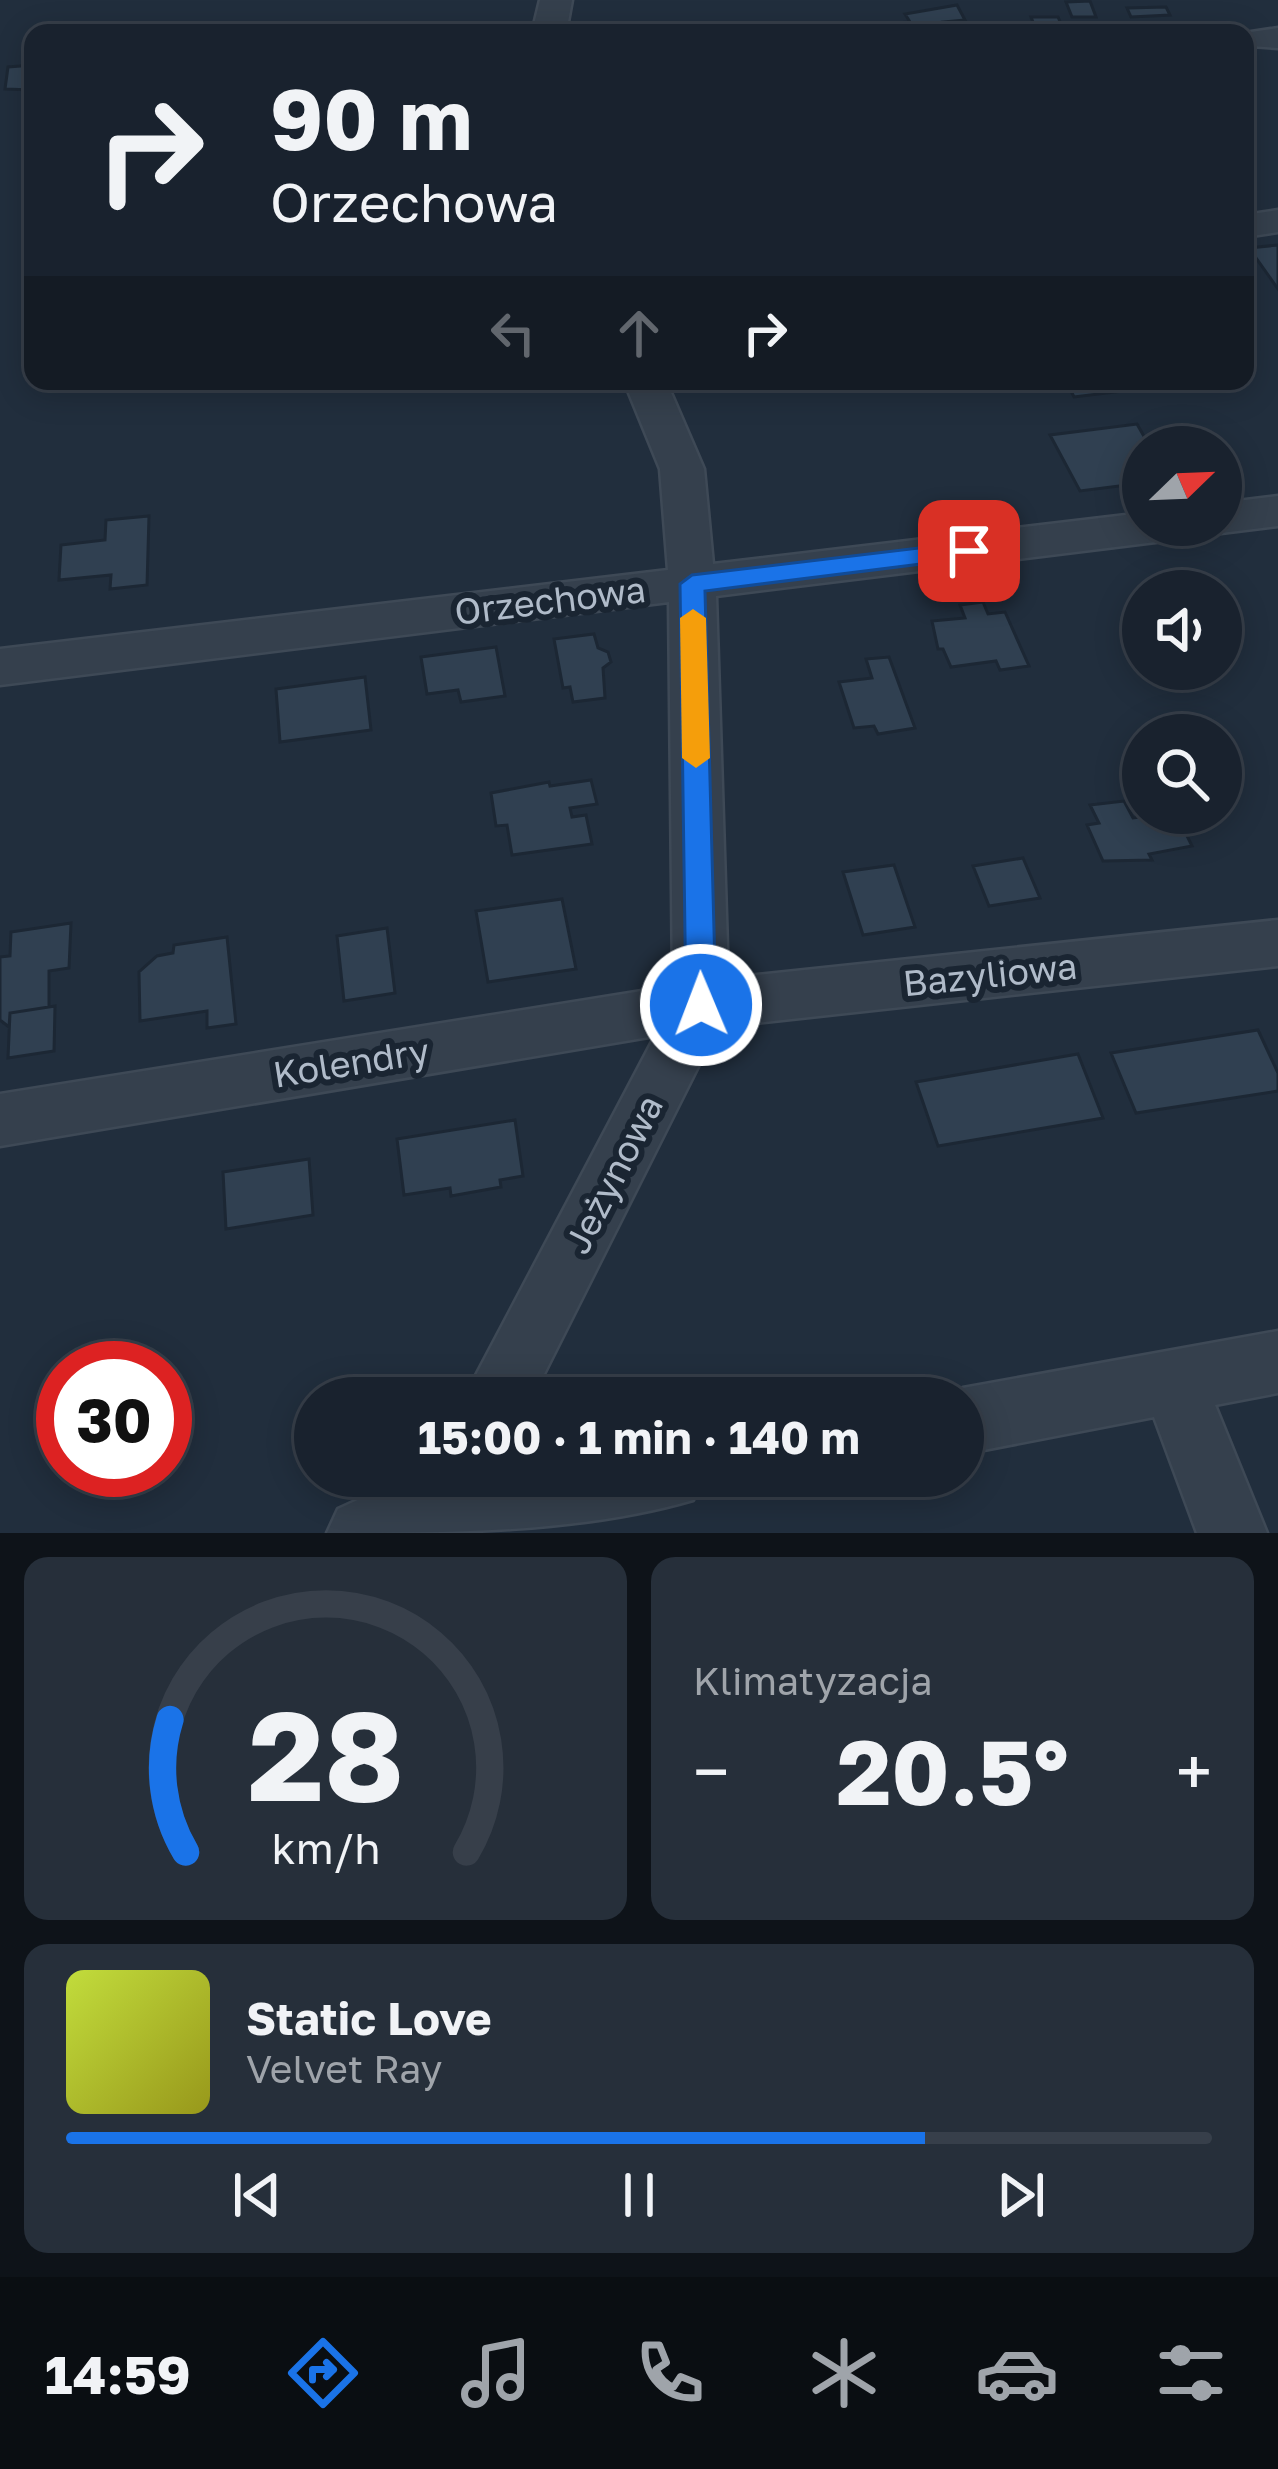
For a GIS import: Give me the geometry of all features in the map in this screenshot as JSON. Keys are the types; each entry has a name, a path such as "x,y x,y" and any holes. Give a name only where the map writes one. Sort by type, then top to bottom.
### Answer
{"street":[{"name":"Jeżynowa","path":"508,1377 701,1005 692,584 682,469 650,390"},
{"path":"1242,515 1278,511"},
{"name":"Orzechowa","path":"0,667 1122,531"},
{"name":"Bazyliowa","path":"701,1005 1278,943"},
{"name":"Kolendry","path":"0,1120 701,1005"},
{"path":"984,1417 1278,1362"},
{"path":"1173,1381 1232,1533"},
{"path":"362,1533 444,1509 526,1497"}],"building":[{"path":"1090,1 1096,17 1072,17 1066,2"},
{"path":"957,5 965,20 894,24 910,22 905,14"},
{"path":"1166,7 1170,15 1131,17 1127,8"},
{"path":"1031,17 1058,17 1061,24 1034,24"},
{"path":"24,66 24,90 5,89 8,67"},
{"path":"1278,245 1278,289 1254,255 1254,247"},
{"path":"1070,390 1131,390 1074,397"},
{"path":"1137,424 1138,426 1122,426 1122,486 1080,491 1050,435"},
{"path":"149,516 147,585 110,589 111,575 59,580 61,545 105,540 106,520"},
{"path":"983,602 988,614 1005,612 1029,666 1000,670 996,661 951,667 943,649 938,649 932,621 965,618 960,605"},
{"path":"594,634 598,648 608,652 611,662 603,668 605,698 573,702 570,687 563,688 554,639"},
{"path":"496,647 505,696 461,702 458,690 427,694 421,657"},
{"path":"889,657 915,728 878,734 874,726 854,728 839,682 872,678 866,659"},
{"path":"365,677 371,730 280,742 276,689"},
{"path":"591,780 597,804 570,808 572,817 586,815 592,844 512,855 507,825 496,826 491,793"},
{"path":"1122,801 1122,834 1186,834 1192,846 1149,854 1152,860 1103,861 1087,825 1099,823 1090,805"},
{"path":"1023,858 1040,898 989,906 973,866"},
{"path":"894,865 915,927 863,935 843,872"},
{"path":"562,899 576,969 488,982 476,911"},
{"path":"71,923 69,968 49,971 49,1007 10,1013 9,1027 0,1020 0,957 10,956 11,932"},
{"path":"387,928 395,993 344,1001 337,936"},
{"path":"227,937 236,1024 207,1028 207,1011 140,1021 139,972 157,956 173,953 174,945"},
{"path":"55,1006 54,1051 8,1058 10,1013"},
{"path":"1258,1030 1278,1073 1278,1091 1136,1113 1111,1053"},
{"path":"1078,1054 1103,1118 938,1146 916,1082"},
{"path":"515,1120 523,1176 500,1180 501,1187 451,1196 450,1188 404,1195 397,1139"},
{"path":"309,1159 313,1215 226,1229 223,1172"}],"slow traffic":[{"path":"693,618 696,758"}],"route":[{"path":"701,1005 692,584 969,551"}]}
